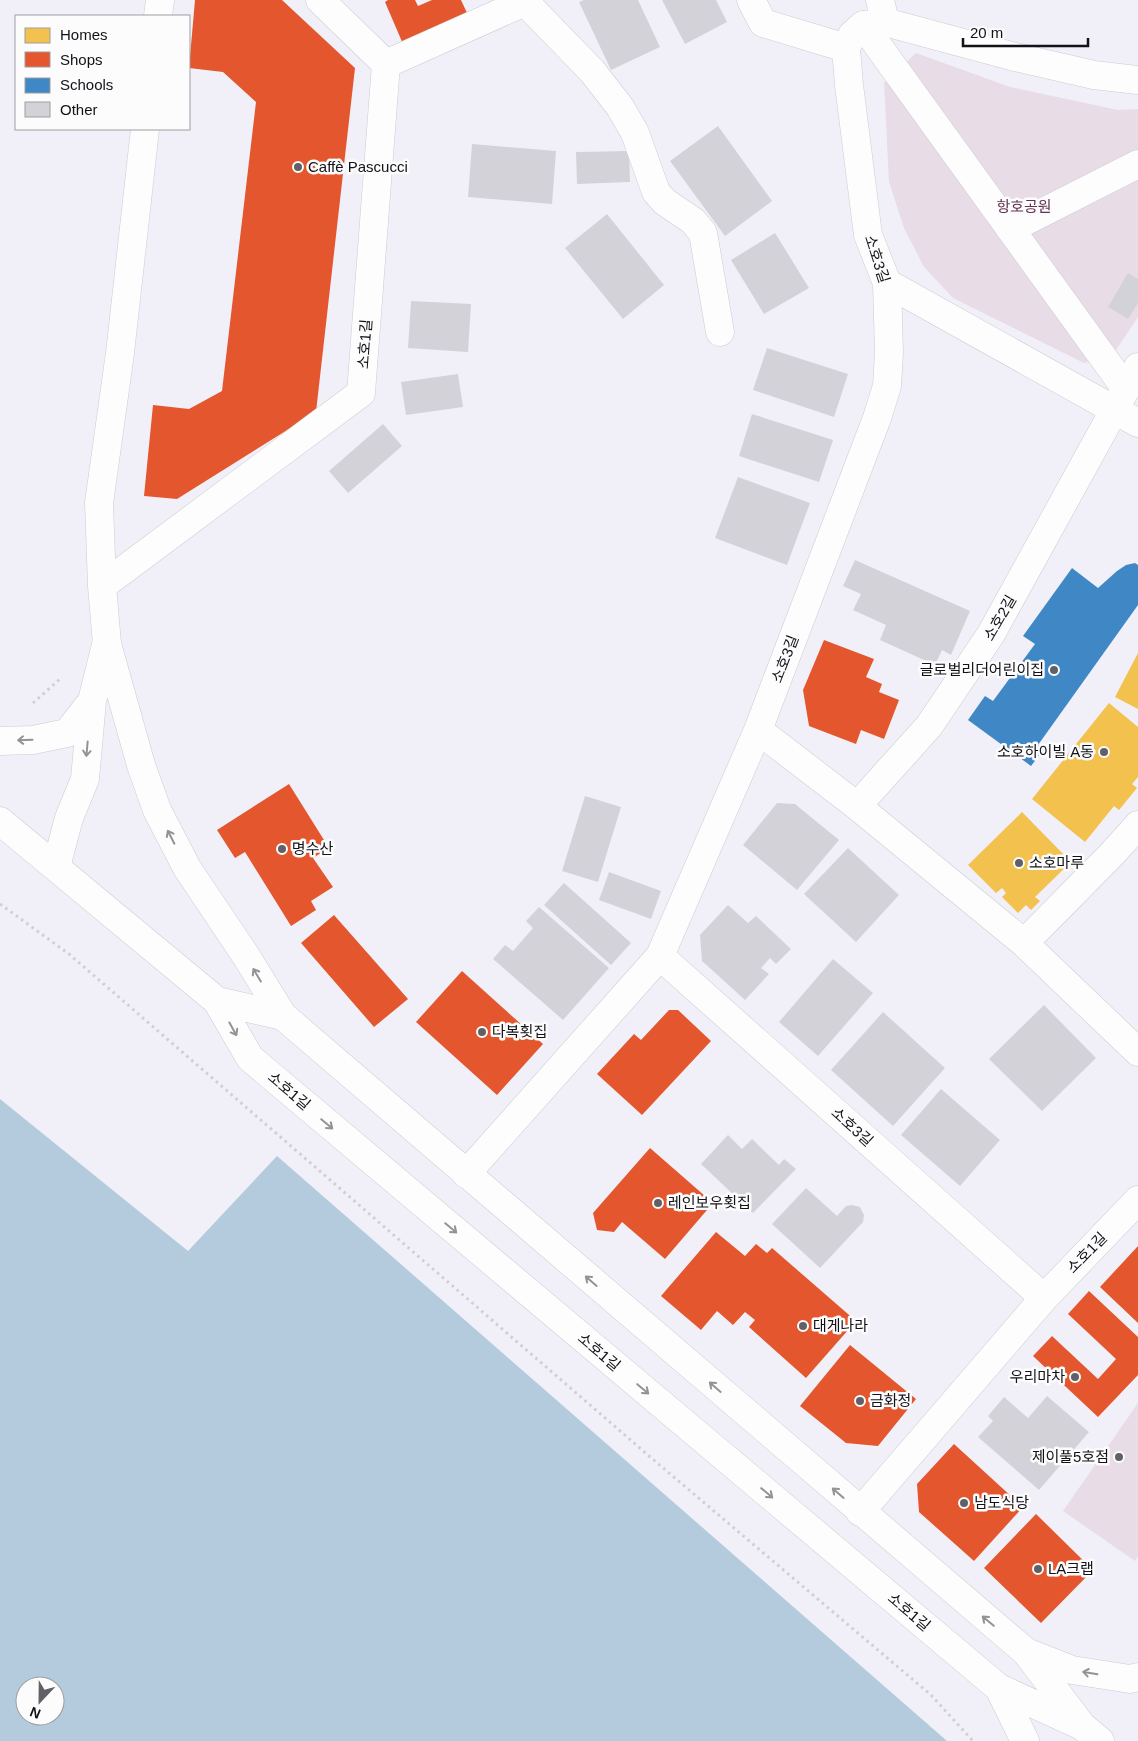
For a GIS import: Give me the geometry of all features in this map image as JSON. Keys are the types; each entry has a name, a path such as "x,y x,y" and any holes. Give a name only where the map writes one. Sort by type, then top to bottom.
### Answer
{"street":[{"path":"158,15 160,0"},
{"path":"320,0 386,64 527,1 592,71 620,106 635,133 656,192 665,202 693,221 703,233 720,332"},
{"path":"751,0 763,23 846,48 852,35 876,16"},
{"path":"876,16 1015,57 1085,73 1138,80"},
{"path":"876,16 1010,229 1129,397"},
{"name":"소호3길","path":"466,1174 660,956 758,730 877,418 886,386 889,353 887,282 868,235 846,48"},
{"name":"소호1길","path":"102,586 362,393 386,64"},
{"path":"144,130 120,353 99,503 106,644 141,765 158,810 187,868 246,956 282,1016"},
{"path":"1010,229 1138,164"},
{"path":"887,282 1129,397"},
{"name":"소호2길","path":"857,806 929,726 991,634 1129,397"},
{"path":"56,867 69,818 85,779 92,701 106,644"},
{"path":"0,741 33,740 67,734 92,701"},
{"path":"758,730 857,806 1024,943 1138,1052"},
{"name":"소호1길","path":"0,821 217,1000 250,1058 999,1688"},
{"path":"1024,943 1093,875 1138,825"},
{"name":"소호3길","path":"660,956 1044,1298"},
{"name":"소호1길","path":"217,1000 282,1016 1026,1652"},
{"name":"소호1길","path":"860,1512 1044,1298 1138,1200"},
{"path":"1026,1652 1091,1733"},
{"path":"1026,1652 1072,1670 1130,1679 1138,1677"},
{"path":"999,1688 1091,1733"},
{"path":"999,1688 1025,1741"}],"path":[{"path":"31,705 52,685 106,644"},
{"path":"0,904 69,954 634,1443 931,1695 973,1741"}],"green space":[{"name":"항호공원","path":"916,53 1010,87 1118,110 1138,109 1138,317 1112,356 1084,363 953,298 924,267 904,228 889,182 884,83"},
{"name":"제이풀5호점","path":"1138,1403 1138,1556 1135,1561 1063,1511"}],"water":[{"path":"0,1099 188,1251 277,1156 947,1741 0,1741"}],"building: Homes":[{"path":"1138,653 1138,709 1115,697"},
{"name":"소호하이빌 A동","path":"1109,703 1138,727 1138,777 1132,784 1137,788 1119,810 1114,806 1085,842 1032,799"},
{"name":"소호마루","path":"1022,812 1071,862 1035,897 1040,901 1031,910 1026,905 1018,913 1002,897 1006,893 1002,888 996,893 968,865"}],"building: Shops":[{"path":"195,0 282,0 355,68 316,412 177,499 144,496 153,405 189,409 222,391 256,102 223,72 190,68"},
{"path":"388,0 415,0 418,6 432,0 461,0 468,15 403,44 385,2"},
{"path":"824,640 874,659 866,677 882,684 879,692 899,700 884,739 861,730 856,744 809,726 803,690"},
{"path":"289,784 329,848 313,858 333,887 311,901 316,910 291,926 245,852 235,858 217,830"},
{"path":"334,915 408,999 374,1027 301,943"},
{"path":"462,971 543,1044 497,1095 416,1022"},
{"path":"669,1010 678,1010 711,1041 642,1115 597,1074 634,1034 641,1040"},
{"path":"650,1148 713,1203 665,1259 622,1222 614,1232 597,1230 593,1213"},
{"path":"716,1232 745,1256 756,1244 767,1253 772,1248 856,1321 806,1378 749,1327 755,1320 745,1312 733,1325 717,1311 701,1330 661,1296"},
{"path":"1138,1246 1138,1323 1100,1287"},
{"path":"1089,1291 1138,1337 1138,1375 1098,1417 1033,1356 1052,1336 1098,1379 1116,1359 1068,1314"},
{"path":"850,1345 916,1399 878,1446 846,1443 800,1406"},
{"path":"954,1444 1023,1507 974,1561 919,1512 917,1484"},
{"path":"1036,1514 1093,1570 1041,1623 984,1568"}],"building: Schools":[{"name":"글로벌리더어린이집","path":"1135,563 1138,565 1138,605 1038,745 1044,749 1031,766 968,720 985,696 993,701 1035,644 1023,636 1072,568 1098,588 1117,571 1126,565"}],"building: Other":[{"path":"584,0 638,0 660,47 611,70 579,2"},
{"path":"662,0 716,0 727,22 685,44"},
{"path":"718,126 772,201 725,236 670,161"},
{"path":"472,144 556,151 552,204 468,197"},
{"path":"629,151 630,182 577,184 576,152"},
{"path":"607,214 664,285 623,319 565,248"},
{"path":"775,233 809,288 764,314 731,260"},
{"path":"1128,273 1138,279 1138,303 1128,319 1108,307"},
{"path":"411,301 471,304 468,352 408,348"},
{"path":"767,348 848,374 834,417 753,390"},
{"path":"458,374 463,407 406,415 401,382"},
{"path":"752,414 833,440 819,482 739,456"},
{"path":"383,424 402,446 348,493 329,471"},
{"path":"738,477 810,503 787,565 715,538"},
{"path":"855,560 970,611 951,655 942,650 935,665 880,640 886,625 853,610 861,594 843,586"},
{"path":"585,796 621,807 598,882 562,871"},
{"path":"777,803 795,804 839,840 797,890 743,845"},
{"path":"848,848 899,895 856,942 804,894"},
{"path":"609,872 661,891 651,919 599,900"},
{"path":"564,883 631,943 611,965 544,905"},
{"path":"728,905 748,923 756,916 791,949 776,964 770,958 761,968 769,974 745,1000 702,961 700,935"},
{"path":"539,907 609,968 563,1020 493,959 505,945 513,951 533,928 526,921"},
{"path":"833,959 873,993 818,1056 779,1022"},
{"path":"1044,1005 1096,1058 1042,1111 989,1059"},
{"path":"883,1012 945,1068 893,1126 831,1070"},
{"path":"941,1089 1000,1140 960,1186 901,1135"},
{"path":"728,1135 742,1149 752,1139 779,1165 784,1159 796,1169 753,1213 701,1164"},
{"path":"806,1188 837,1216 846,1206 852,1205 860,1207 864,1215 863,1222 820,1268 772,1224"},
{"path":"1047,1396 1089,1432 1039,1490 978,1437 993,1421 988,1416 1004,1397 1028,1418"}],"place":[{"name":"Caffè Pascucci","path":"298,167"},
{"name":"글로벌리더어린이집","path":"1054,670"},
{"name":"소호하이빌 A동","path":"1104,752"},
{"name":"명수산","path":"282,849"},
{"name":"소호마루","path":"1019,863"},
{"name":"다복횟집","path":"482,1032"},
{"name":"레인보우횟집","path":"658,1203"},
{"name":"대게나라","path":"803,1326"},
{"name":"우리마차","path":"1075,1377"},
{"name":"금화정","path":"860,1401"},
{"name":"제이풀5호점","path":"1119,1457"},
{"name":"남도식당","path":"964,1503"},
{"name":"LA크랩","path":"1038,1569"}]}
